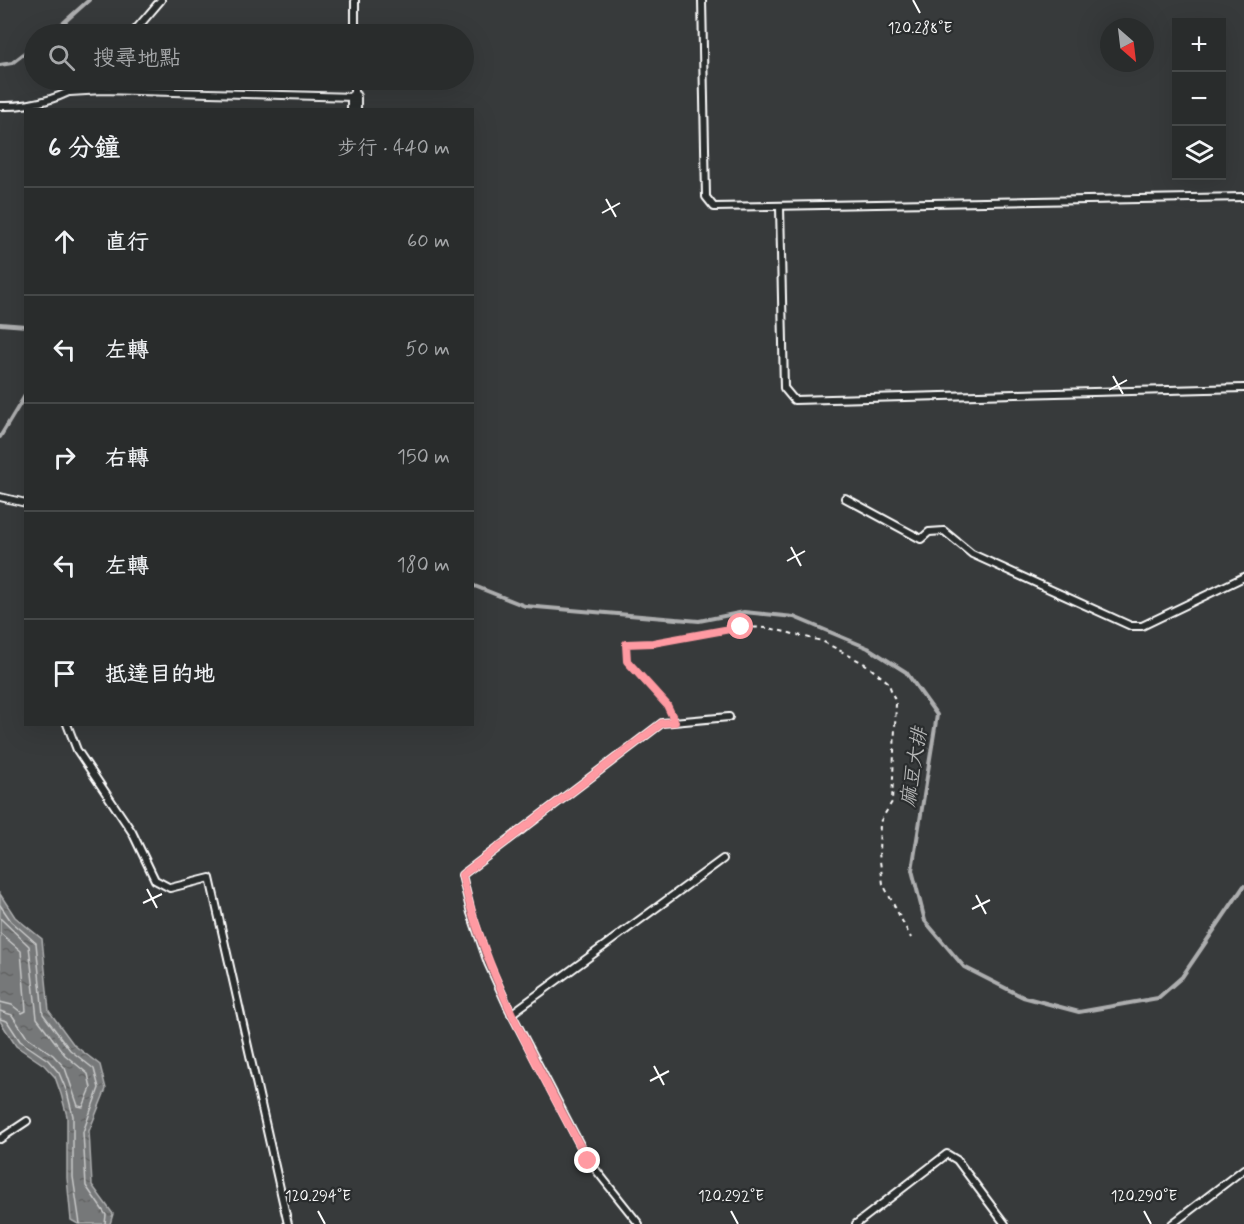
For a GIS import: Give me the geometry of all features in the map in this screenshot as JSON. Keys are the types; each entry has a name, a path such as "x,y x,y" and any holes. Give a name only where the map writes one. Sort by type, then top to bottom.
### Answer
{"lane":[{"path":"140,24 160,0"},
{"path":"355,0 355,24"},
{"path":"702,0 706,197 714,207 1244,197"},
{"path":"0,106 41,102 73,90"},
{"path":"70,92 102,90 354,103"},
{"path":"780,207 784,388 794,400 1244,388"},
{"path":"0,497 24,503"},
{"path":"845,498 921,539 928,532 944,531 972,554 1131,626 1142,626 1244,578"},
{"path":"639,1224 588,1161 512,1014 488,963 471,913 462,875 662,723 729,717"},
{"path":"67,726 77,750 132,832 155,880 170,888 210,878 288,1224"},
{"path":"512,1014 723,859"},
{"path":"0,1139 27,1121"},
{"path":"856,1224 947,1154 957,1160 1005,1224"},
{"path":"1172,1224 1244,1168"}],"path":[{"path":"675,722 667,705 627,661 626,644 653,643 741,627 769,628 822,641 866,664 888,682 896,703 892,802 880,822 879,853 883,884 911,938"}],"water":[{"path":"0,894 15,917 42,939 49,1011 74,1045 100,1065 106,1089 89,1131 92,1185 113,1214 110,1224 78,1224 71,1220 67,1178 67,1116 55,1077 44,1065 16,1046 0,1021"}],"waterway":[{"name":"麻豆大排","path":"62,24 89,0"},
{"name":"麻豆大排","path":"0,65 12,63 24,54"},
{"name":"麻豆大排","path":"0,324 24,326"},
{"path":"0,437 24,397"},
{"name":"麻豆大排","path":"474,586 525,606 699,621 744,612 794,617 868,648 906,672 937,715 912,870 925,921 964,967 1023,997 1079,1012 1158,998 1182,977 1244,886"}],"route":[{"path":"588,1161 509,1009 488,963 471,913 462,875 662,723 675,722 667,705 627,661 626,644 653,643 741,627"}]}
